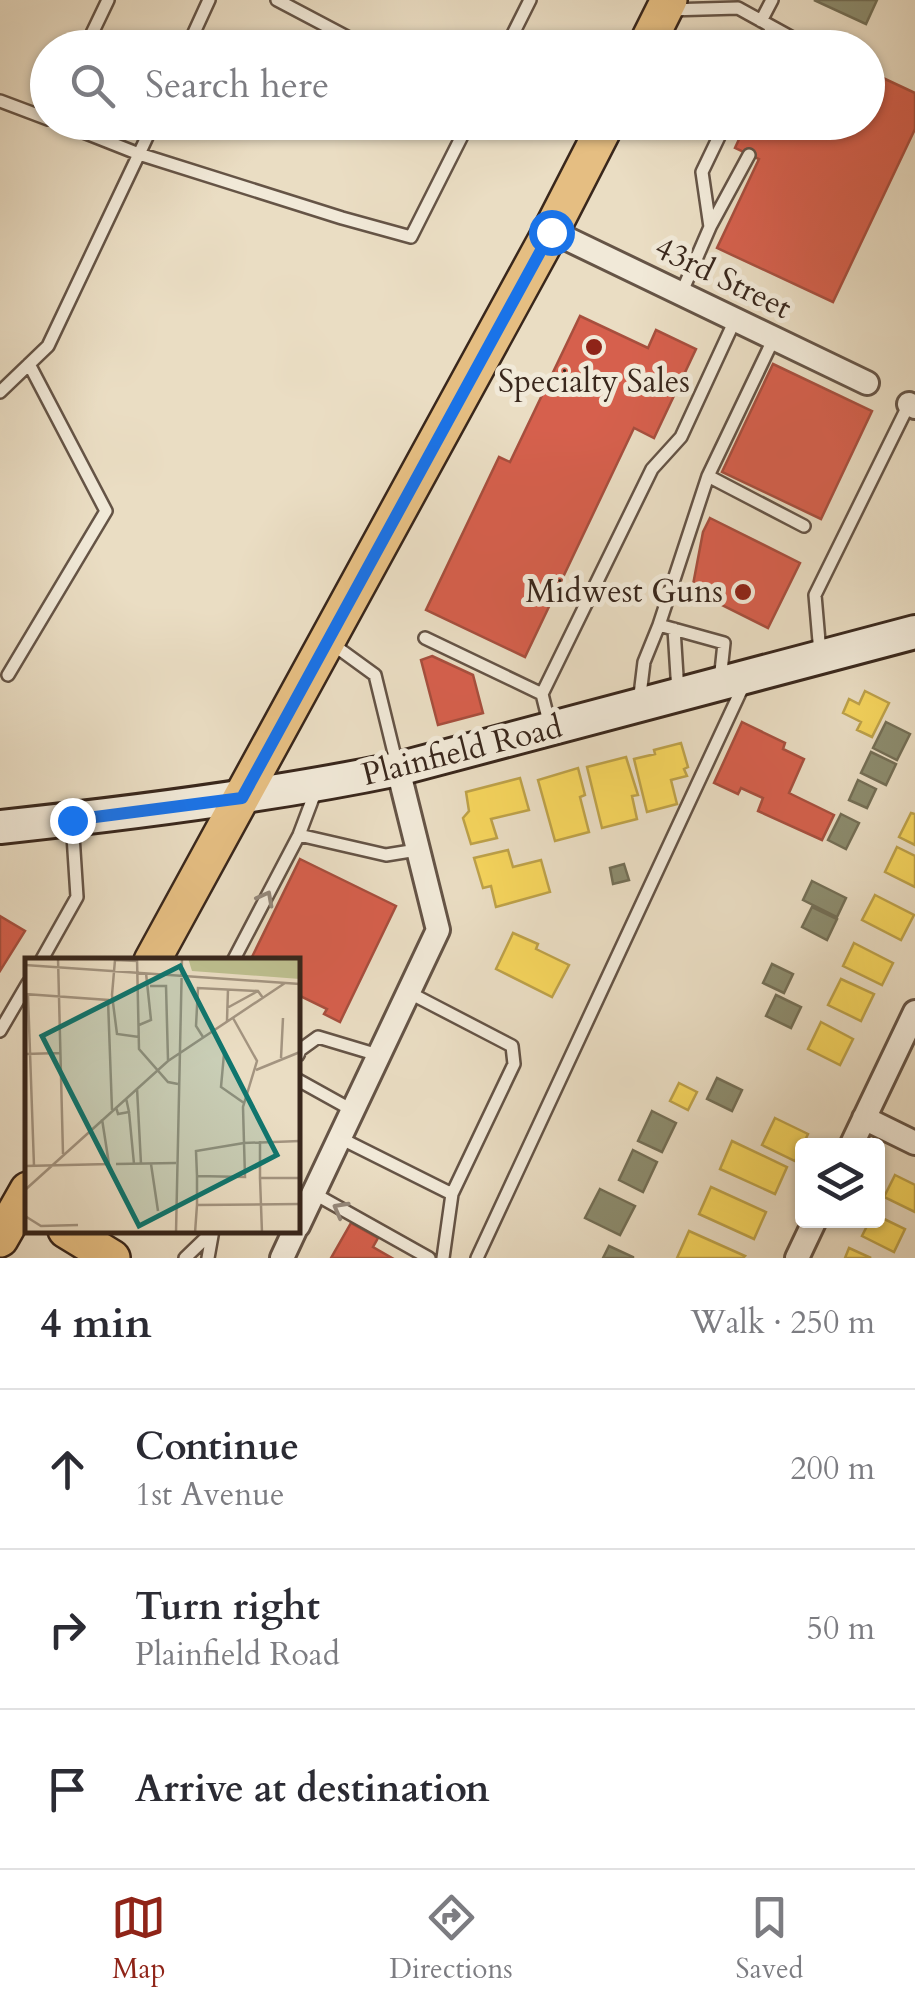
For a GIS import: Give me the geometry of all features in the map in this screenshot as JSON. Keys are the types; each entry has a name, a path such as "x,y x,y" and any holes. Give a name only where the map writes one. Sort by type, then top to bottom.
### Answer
{"main road":[{"path":"654,30 667,5"},
{"path":"158,958 598,140"},
{"path":"0,1239 19,1198"},
{"path":"71,1233 112,1258"}],"street":[{"name":"43rd Street","path":"551,232 867,384"},
{"name":"Plainfield Road","path":"0,827 242,798 398,769 915,632"},
{"path":"300,1220 438,930 398,769"},
{"path":"855,1138 915,1012"},
{"path":"864,1118 915,1143"},
{"path":"797,1258 811,1228"},
{"path":"282,1258 294,1233"}],"lane":[{"path":"94,30 108,0"},
{"path":"196,30 209,0"},
{"path":"277,0 334,30"},
{"path":"515,30 530,0"},
{"path":"766,30 772,0"},
{"path":"667,5 737,4 778,30"},
{"path":"0,101 30,112"},
{"path":"104,140 412,237 460,140"},
{"path":"0,392 48,346 146,140"},
{"path":"710,227 702,172 717,140"},
{"path":"681,294 710,227 749,154"},
{"path":"551,730 542,694 652,469 681,437 735,320"},
{"path":"638,707 644,662 708,476 774,338"},
{"path":"8,676 106,510 29,364"},
{"path":"820,657 814,595 912,405"},
{"path":"708,476 804,526"},
{"path":"476,1258 733,681 724,643 659,625"},
{"path":"674,629 678,696"},
{"path":"424,638 542,694"},
{"path":"328,641 375,675 398,769"},
{"path":"234,958 299,835 318,786"},
{"path":"41,958 78,896 72,820"},
{"path":"299,835 386,855 418,850"},
{"path":"0,1031 25,988"},
{"path":"408,992 512,1046 514,1064 452,1194 444,1258"},
{"path":"300,1050 318,1037 378,1055"},
{"path":"300,1081 352,1110"},
{"path":"340,1138 452,1194"},
{"path":"313,1193 429,1258"},
{"path":"185,1258 209,1233"},
{"path":"208,1258 211,1233"}],"building: Homes":[{"path":"865,691 889,703 872,737 857,730 861,722 843,713 849,699 859,704"},
{"path":"681,743 688,767 684,769 687,776 671,780 677,804 647,812 634,759"},
{"path":"626,757 638,795 632,796 637,819 602,828 587,767"},
{"path":"578,768 589,832 555,841 538,780"},
{"path":"520,778 529,810 491,819 497,838 471,844 463,818 469,811 466,792"},
{"path":"911,813 915,814 915,845 899,837"},
{"path":"897,847 915,856 915,887 885,872"},
{"path":"508,850 513,867 541,860 550,892 496,907 491,886 483,888 474,858"},
{"path":"875,895 914,915 901,940 862,920"},
{"path":"513,933 569,965 552,997 496,969"},
{"path":"854,943 893,963 882,985 843,966"},
{"path":"841,979 874,994 861,1021 828,1005"},
{"path":"821,1022 853,1039 840,1065 808,1049"},
{"path":"679,1083 697,1092 688,1110 670,1101"},
{"path":"775,1118 808,1134 806,1138 795,1138 795,1161 762,1145"},
{"path":"732,1141 787,1167 775,1194 720,1169"},
{"path":"895,1175 915,1185 915,1212 885,1197"},
{"path":"711,1187 766,1212 754,1239 699,1214"},
{"path":"885,1219 905,1229 894,1252 862,1236 866,1228 885,1228"},
{"path":"689,1231 745,1256 677,1258"},
{"path":"849,1248 871,1258 845,1258"}],"building: Shops":[{"path":"885,79 915,93 915,129 833,302 717,248 759,159 735,148 739,140 885,140"},
{"path":"580,316 648,348 656,330 696,349 654,438 634,428 525,657 426,610 499,457 510,462"},
{"path":"773,364 872,411 821,519 722,472"},
{"path":"710,518 800,563 768,628 692,590 703,532"},
{"path":"432,656 473,675 483,713 438,725 421,660"},
{"path":"742,722 785,743 783,749 804,759 789,793 834,815 822,840 758,811 763,798 741,788 738,794 714,783"},
{"path":"300,859 396,906 340,1022 324,1014 327,1009 300,996 300,958 251,958"},
{"path":"0,916 25,931 0,971"},
{"path":"351,1223 378,1238 373,1247 392,1258 331,1258"}],"building: Industry":[{"path":"814,0 877,0 866,24"},
{"path":"886,722 910,734 897,760 873,748"},
{"path":"871,752 896,764 886,785 861,773"},
{"path":"858,780 876,789 867,808 849,800"},
{"path":"841,814 859,823 846,849 828,840"},
{"path":"624,864 629,880 613,884 610,868"},
{"path":"812,881 846,898 837,917 803,900"},
{"path":"812,907 837,919 827,940 802,927"},
{"path":"772,964 793,974 784,993 763,983"},
{"path":"776,995 801,1007 791,1028 766,1016"},
{"path":"717,1078 742,1090 732,1111 707,1099"},
{"path":"652,1111 676,1123 662,1152 638,1141"},
{"path":"633,1150 657,1162 643,1192 619,1180"},
{"path":"600,1189 635,1206 620,1235 585,1218"},
{"path":"609,1246 633,1257 633,1258 603,1258"}],"place":[{"name":"Specialty Sales","path":"594,347"},
{"name":"Midwest Guns","path":"743,592"}],"route":[{"path":"72,820 242,798 551,232"}]}
